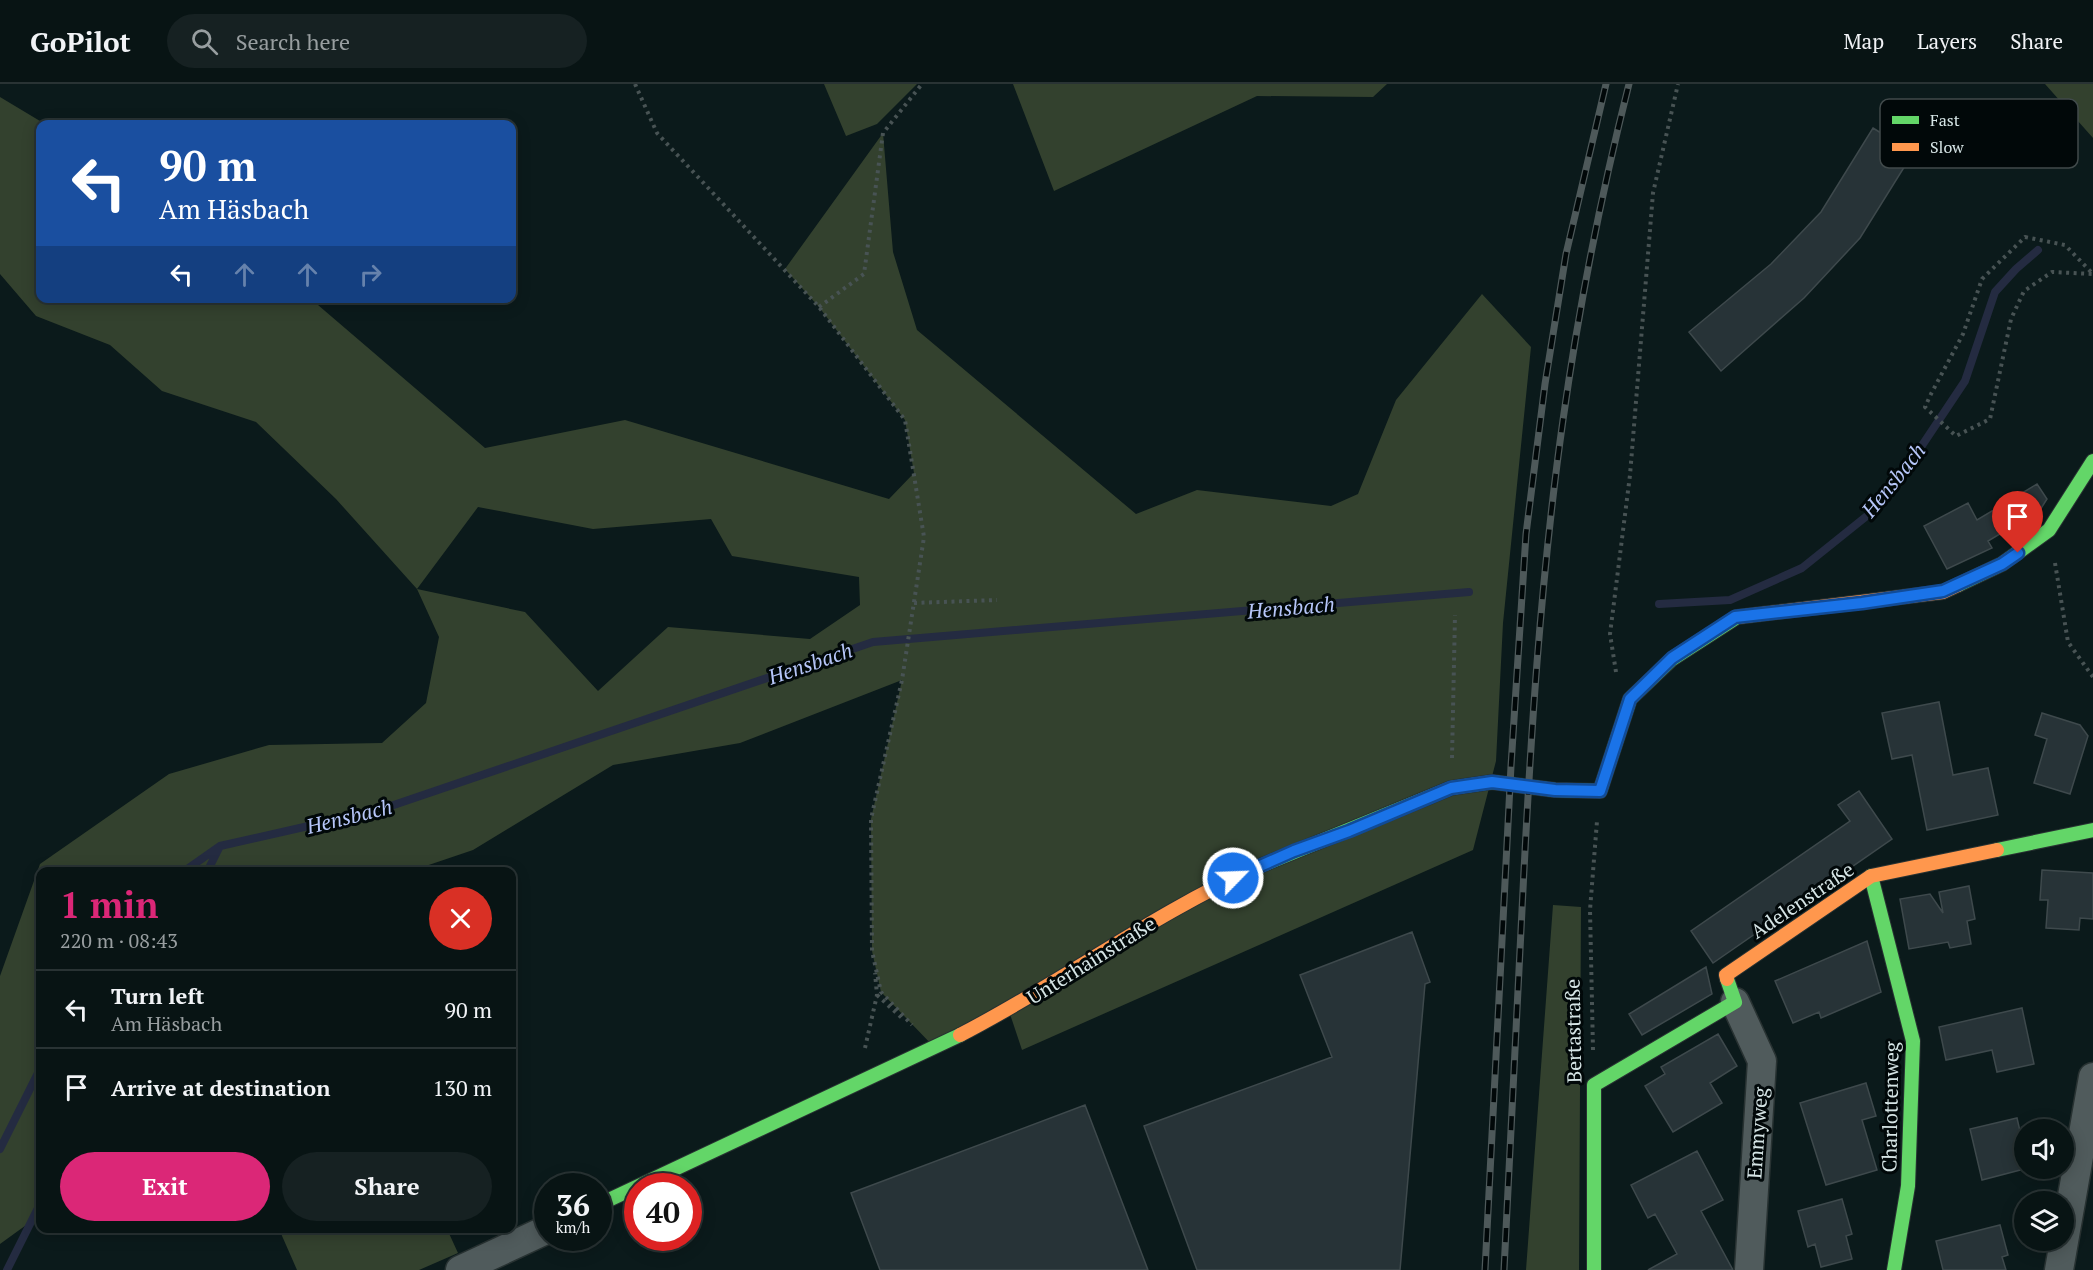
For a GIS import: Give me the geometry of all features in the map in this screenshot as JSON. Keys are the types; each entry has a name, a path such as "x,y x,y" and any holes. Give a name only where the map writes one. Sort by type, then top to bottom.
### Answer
{"street":[{"path":"1600,791 1630,699 1672,658 1735,617 1862,603 1943,591 2002,564 2049,530 2093,461"},
{"name":"Unterhainstraße","path":"612,1198 934,1048 1009,1010 1133,932 1233,878 1294,851 1349,831 1451,788 1492,782 1555,790 1600,791"},
{"name":"Adelenstraße","path":"1735,1002 1726,975 1871,876 2093,830"},
{"name":"Charlottenweg","path":"1871,876 1913,1041 1908,1186 1894,1270"},
{"path":"1594,1085 1735,1002"},
{"name":"Emmyweg","path":"1735,1002 1762,1061 1749,1270"},
{"path":"2060,1270 2093,1077"},
{"name":"Bertastraße","path":"1594,1085 1594,1270"},
{"path":"460,1270 534,1236"}],"path":[{"path":"635,84 657,133 819,307 905,420 924,537 902,680 871,819 872,951 877,995 857,1084"},
{"path":"819,307 864,274 883,133 922,84"},
{"path":"1630,699 1617,679 1610,634 1630,475 1653,193 1678,84"},
{"path":"2025,237 2065,245 2093,274 2052,272 2024,291 2011,319 1990,419 1956,436 1925,407 1963,334 1982,279 2025,237"},
{"path":"2049,530 2068,642 2093,677"},
{"path":"915,603 997,600"},
{"path":"1451,788 1455,615"},
{"name":"Bertastraße","path":"1594,1085 1590,910 1600,791"},
{"path":"872,951 881,992 934,1048"},
{"path":"877,995 934,1048"}],"green space":[{"path":"824,84 917,84 877,124 846,136"},
{"path":"1013,84 1387,84 1373,97 1257,96 1054,191"},
{"path":"2045,84 2093,84 2093,138 2078,121 2078,99 2058,99"},
{"path":"0,97 38,120 36,120 36,303 316,303 485,448 625,420 889,499 914,473 905,420 819,307 785,269 883,133 893,252 917,330 1136,514 1197,490 1331,506 1358,494 1396,400 1482,294 1531,347 1503,623 1496,761 1473,850 1022,1050 1009,1011 935,1048 881,992 872,951 871,819 902,680 740,743 613,765 473,850 423,867 39,867 40,864 169,774 269,745 382,743 426,703 439,637 417,589 336,499 256,422 162,391 110,345 36,316 0,274","holes":["478,507 593,529 711,519 732,556 859,577 860,605 810,639 668,627 598,691 525,612 417,589"]},
{"path":"36,875 36,1218 0,1244 0,976"},
{"path":"1553,905 1581,907 1579,1270 1526,1270"},
{"path":"281,1233 449,1233 458,1253 419,1270 297,1270"}],"building":[{"path":"1873,128 1880,132 1880,168 1904,168 1860,238 1804,298 1721,371 1689,332 1771,264 1821,212"},
{"path":"2037,484 2047,499 2040,510 1988,541 1992,548 1947,569 1924,526 1968,503 1977,520"},
{"path":"1939,702 1953,775 1988,768 1998,815 1927,830 1912,755 1892,759 1882,713"},
{"path":"2042,713 2080,725 2088,736 2070,794 2034,783 2047,739 2035,735"},
{"path":"1859,791 1892,839 1713,963 1691,931 1850,821 1838,805"},
{"path":"2042,870 2093,873 2093,919 2080,918 2079,930 2046,928 2048,900 2040,900"},
{"path":"1969,886 1975,919 1967,921 1971,944 1950,948 1948,942 1909,949 1900,899 1930,894 1943,913 1939,892"},
{"path":"1412,932 1430,982 1425,984 1400,1270 1197,1270 1144,1126 1332,1057 1300,975"},
{"path":"1867,941 1881,992 1821,1018 1819,1012 1793,1023 1775,981"},
{"path":"1706,967 1712,994 1642,1035 1629,1014"},
{"path":"2022,1008 2034,1064 1997,1072 1992,1050 1946,1060 1939,1027"},
{"path":"1718,1034 1737,1066 1710,1083 1722,1103 1673,1132 1645,1086 1665,1074 1661,1067"},
{"path":"1866,1083 1876,1116 1862,1120 1877,1170 1826,1185 1800,1103"},
{"path":"1085,1105 1148,1270 880,1270 851,1193"},
{"path":"2017,1118 2014,1119 2014,1172 1982,1180 1970,1129"},
{"path":"1697,1151 1723,1200 1701,1211 1733,1270 1648,1270 1677,1254 1655,1214 1648,1218 1631,1185"},
{"path":"1842,1199 1852,1234 1846,1236 1852,1259 1821,1267 1815,1244 1808,1247 1798,1211"},
{"path":"2000,1225 2008,1255 2002,1257 2006,1270 1943,1270 1936,1241"}],"waterway":[{"name":"Hensbach","path":"1659,604 1730,600 1802,568 1868,515 1915,456 1965,381 1995,292 2038,250"},
{"name":"Hensbach","path":"190,867 220,846 379,810 873,642 1469,592"},
{"path":"210,867 219,848"},
{"name":"Hensbach","path":"0,1149 36,1077"},
{"path":"7,1270 36,1212"}],"railway":[{"path":"1485,1270 1511,766 1526,534 1545,384 1566,254 1606,84"},
{"path":"1504,1270 1529,787 1548,542 1569,377 1600,209 1629,84"}],"traffic: fast":[{"path":"1958,585 2002,564 2049,530 2093,461"},
{"path":"1260,866 1451,788 1492,782 1555,790 1600,791 1630,699 1672,659 1737,617"},
{"path":"1997,850 2093,830"},
{"path":"1871,876 1913,1041 1908,1186 1894,1270"},
{"path":"1594,1270 1594,1085 1735,1002 1727,979"},
{"path":"612,1198 960,1035"}],"traffic: slow":[{"path":"1737,617 1943,592 1958,585"},
{"path":"1727,979 1726,975 1871,876 1997,850"},
{"path":"960,1035 1183,905 1260,866"}],"route":[{"path":"1233,878 1451,788 1492,782 1555,790 1600,791 1630,699 1672,658 1735,617 1862,603 1943,591 2002,564 2018,553"}]}
